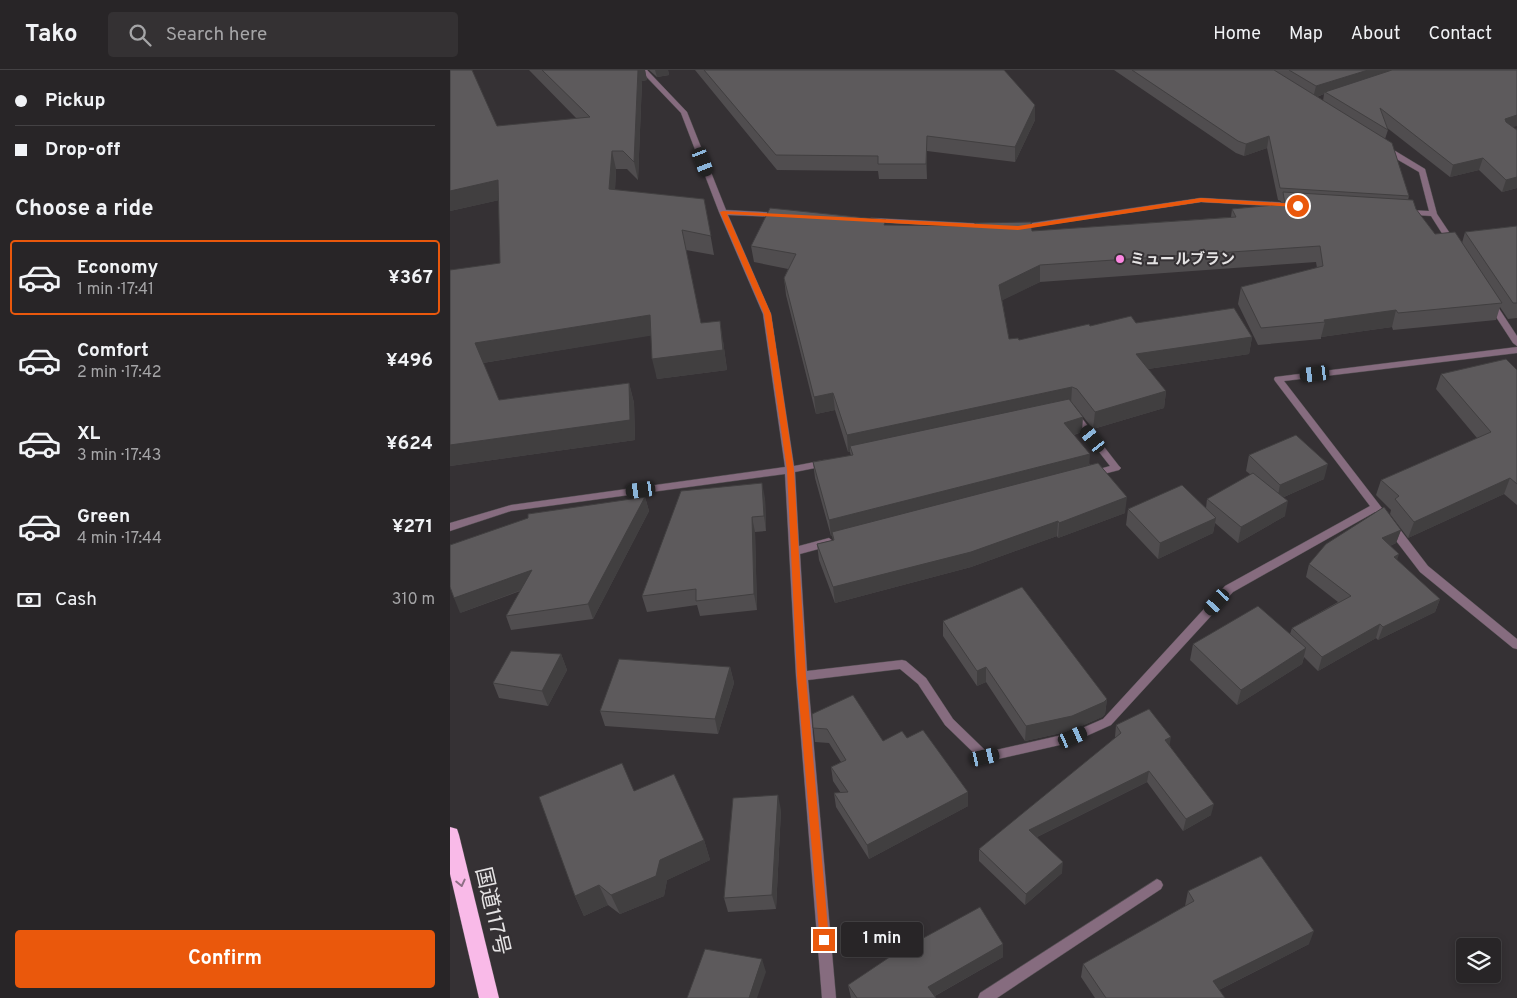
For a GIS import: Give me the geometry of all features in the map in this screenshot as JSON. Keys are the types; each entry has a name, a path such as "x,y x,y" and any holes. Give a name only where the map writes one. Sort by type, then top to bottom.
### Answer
{"highway":[{"name":"国道117号","path":"450,836 489,998"}],"street":[{"path":"643,70 684,112 723,212 767,314 790,470 802,676 829,998"},
{"path":"1380,145 1422,171 1434,214 1460,254"},
{"path":"1008,227 1018,228 1201,200 1298,206"},
{"path":"1395,211 1434,214"},
{"path":"723,212 792,216"},
{"path":"860,220 998,227"},
{"path":"1486,294 1517,343"},
{"path":"1517,350 1278,379 1424,569 1517,645"},
{"path":"1061,412 1070,410 1116,468 1078,478"},
{"path":"450,527 511,508 790,470 839,460"},
{"path":"802,676 902,664 922,681 949,722 985,757 1073,737 1107,722 1229,589 1377,507"},
{"path":"796,551 843,539"},
{"path":"985,998 1157,886"}],"building":[{"path":"450,70 472,70 497,126 590,117 542,70 638,70 634,162 623,151 612,151 609,189 704,199 711,236 682,230 701,323 720,321 723,350 652,359 650,315 475,343 499,400 629,383 630,420 450,445 450,270 500,263 498,180 450,191"},
{"path":"704,70 1004,70 1035,105 1015,147 927,136 926,164 878,164 878,156 776,155"},
{"path":"1132,70 1274,70 1392,143 1409,196 1280,188 1269,136 1246,144 1238,141"},
{"path":"1289,70 1368,70 1316,86"},
{"path":"1392,70 1517,70 1517,115 1505,119 1506,122 1517,130 1517,177 1506,180 1483,158 1453,165 1380,108 1388,130 1325,92"},
{"path":"1283,192 1413,200 1416,209 1435,234 1455,232 1502,303 1398,313 1396,310 1324,320 1325,322 1261,328 1241,287 1323,266 1320,246 1040,265 999,285 1009,339 1018,338 1019,340 1131,316 1136,323 1234,308 1252,337 1136,354 1166,391 1095,412 1077,389 1072,387 847,435 833,393 814,397 784,278 796,254 751,246 770,208 886,220 884,225 975,226 975,223 1031,222 1032,231 1236,217 1232,209 1285,204"},
{"path":"1517,226 1517,303 1513,303 1465,232"},
{"path":"1506,359 1517,370 1517,484 1510,478 1414,522 1395,499 1399,496 1381,480 1491,432 1441,374"},
{"path":"1069,399 1083,417 1064,423 1090,454 829,520 813,462 853,455 850,446"},
{"path":"1296,435 1328,464 1280,485 1249,455"},
{"path":"1098,463 1127,497 1059,523 1058,521 971,552 833,587 817,544 834,540 832,532"},
{"path":"1253,473 1288,501 1241,527 1207,499"},
{"path":"762,483 764,516 752,517 754,594 696,601 696,589 642,596 681,491"},
{"path":"1182,485 1216,518 1160,543 1128,509"},
{"path":"645,497 588,604 506,616 532,570 454,598 450,587 450,545 528,518 528,514"},
{"path":"1384,507 1401,530 1382,538 1399,554 1394,557 1440,599 1383,627 1380,624 1322,657 1292,628 1351,596 1309,564 1326,544"},
{"path":"1022,587 1107,699 1104,702 1072,716 1026,726 986,667 977,671 943,621"},
{"path":"1258,606 1306,648 1241,690 1193,644"},
{"path":"511,651 561,654 542,691 493,683"},
{"path":"619,659 730,667 715,719 600,711"},
{"path":"853,695 883,741 902,731 907,738 923,730 968,792 867,845 834,793 848,792 831,767 846,760 827,729 813,728 812,714"},
{"path":"1149,709 1171,737 1165,740 1214,804 1186,819 1149,771 1029,830 1063,862 1026,894 979,849 1121,733 1116,725"},
{"path":"622,763 634,791 674,774 704,840 660,860 656,876 611,895 599,885 575,896 539,797"},
{"path":"778,795 772,895 724,898 733,798"},
{"path":"1261,856 1314,931 1213,981 1225,998 1106,998 1083,964 1194,901 1188,891"},
{"path":"980,907 1003,944 928,987 936,998 857,998 848,985 915,940 916,942"},
{"path":"705,949 762,959 749,998 687,998"}],"place":[{"name":"ミュールブラン","path":"1120,259"}],"route":[{"path":"824,940 802,676 790,470 767,314 723,212 1018,228 1201,200 1298,206"}]}
